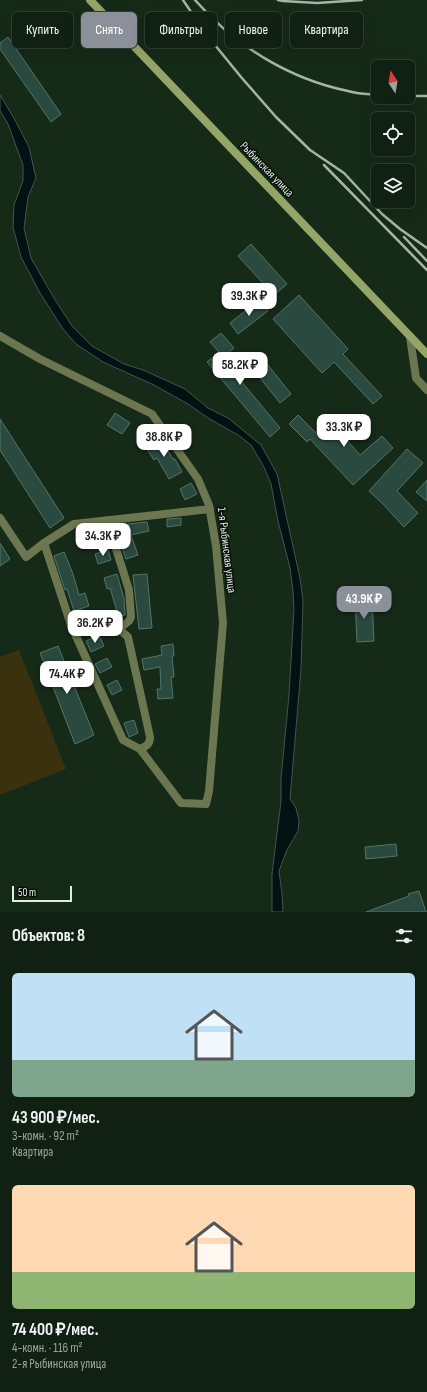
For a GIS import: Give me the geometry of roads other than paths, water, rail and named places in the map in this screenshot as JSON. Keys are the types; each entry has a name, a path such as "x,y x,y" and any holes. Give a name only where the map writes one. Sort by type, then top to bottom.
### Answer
{"main road":[{"name":"Рыбинская улица","path":"90,0 427,354"}],"street":[{"name":"1-я Рыбинская улица","path":"0,336 40,359 152,414 198,479 210,508 216,546 223,623 209,791 206,804 181,803 140,749"},
{"path":"410,337 416,378 427,390"},
{"path":"0,518 26,557 74,524 210,508"},
{"path":"107,520 129,590 131,617 129,621 119,630"},
{"path":"44,544 71,625 123,740 140,749 147,746 150,742 150,737 128,636 119,630 75,632"}],"railway":[{"path":"183,0 206,34 276,117 310,150 344,173 382,214 427,248"},
{"path":"195,0 227,32 264,58 284,69 326,85 355,93 371,94"},
{"path":"278,0 317,3 362,0"},
{"path":"415,96 427,96"},
{"path":"324,165 427,270"},
{"path":"404,237 427,261"}]}
